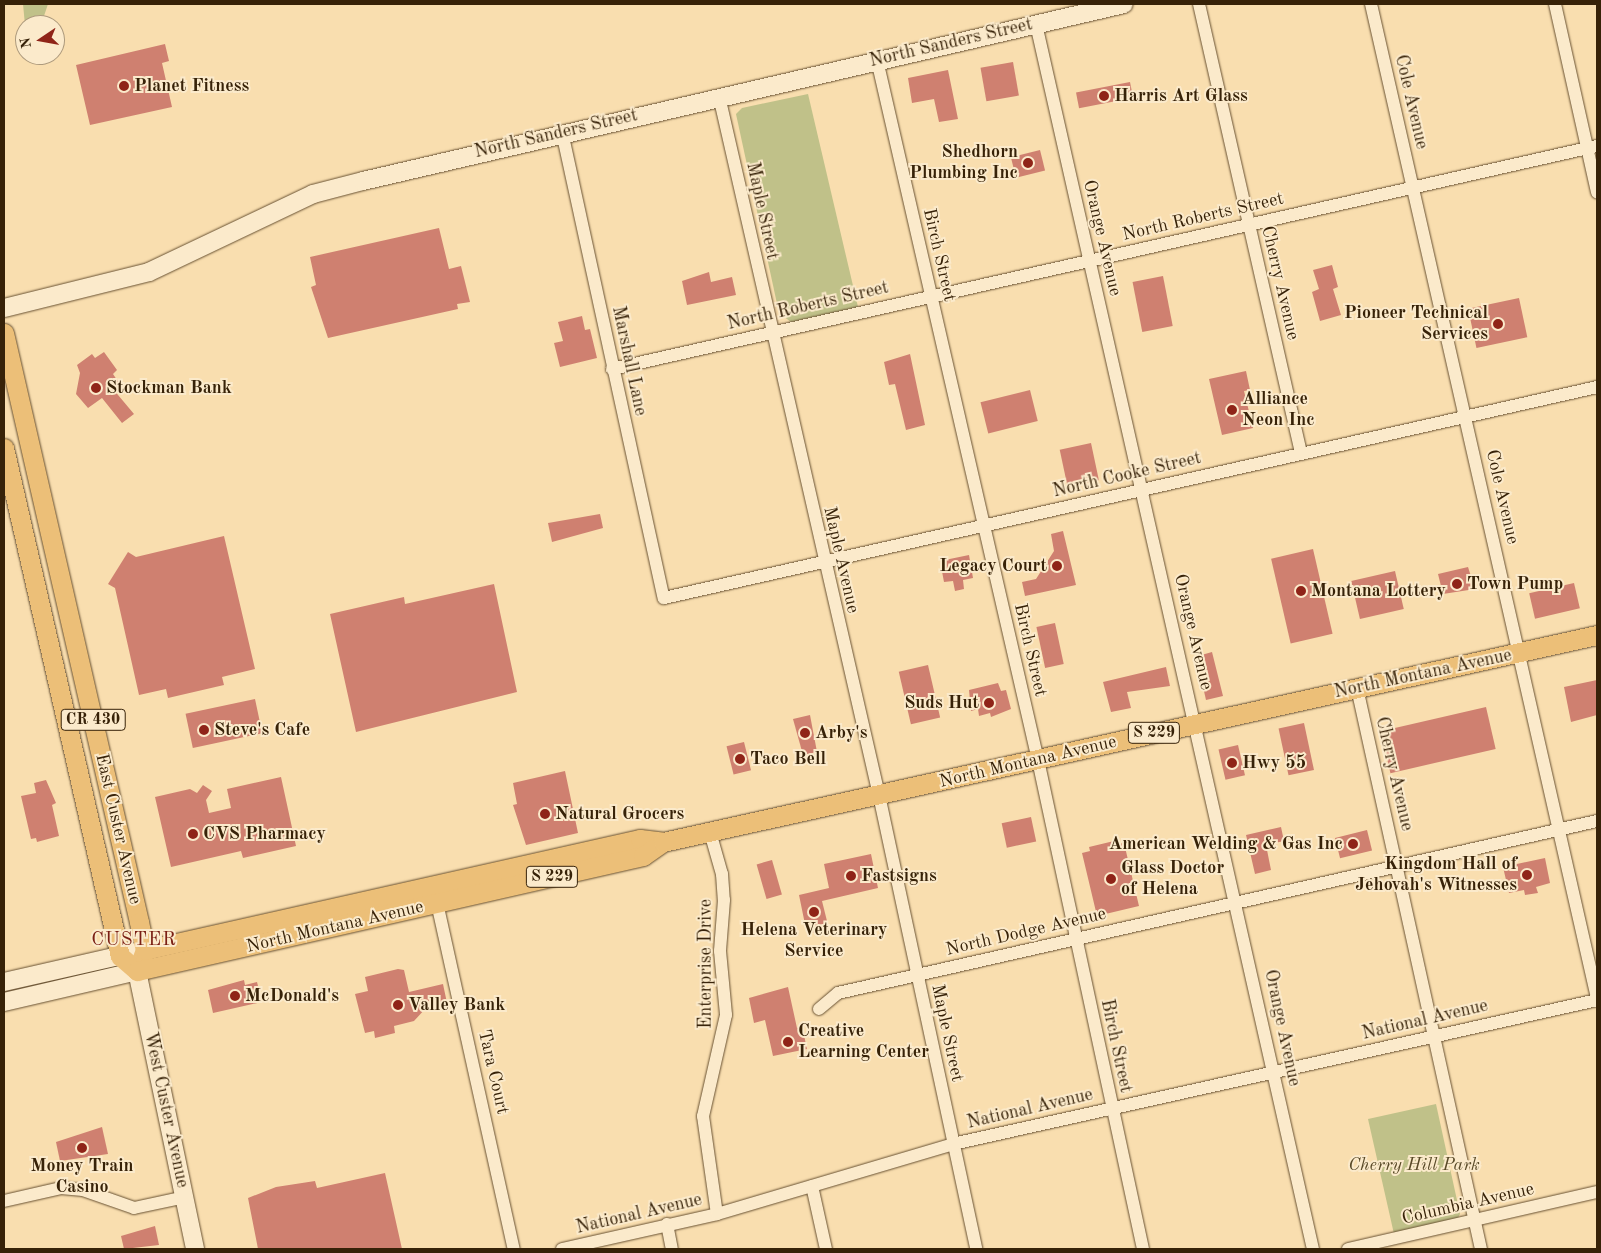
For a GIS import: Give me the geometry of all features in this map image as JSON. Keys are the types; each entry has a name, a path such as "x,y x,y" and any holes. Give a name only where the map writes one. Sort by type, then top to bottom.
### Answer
{"main road":[{"name":"East Custer Avenue","path":"4,333 145,950"},
{"name":"East Custer Avenue","path":"4,448 120,956"},
{"name":"North Montana Avenue","path":"145,950 640,838 663,842 1597,635"},
{"name":"North Montana Avenue","path":"137,970 643,856 663,842"},
{"path":"120,956 137,970 145,950"}],"street":[{"name":"North Sanders Street","path":"4,308 149,272 313,194 562,132 1124,4"},
{"name":"Cherry Avenue","path":"1199,4 1301,454"},
{"name":"Cole Avenue","path":"1371,4 1520,652 1597,999"},
{"path":"1554,4 1592,147 1597,192"},
{"name":"Orange Avenue","path":"1036,24 1237,902 1313,1249"},
{"name":"Birch Street","path":"877,60 982,526 1038,760 1143,1249"},
{"name":"Maple Street","path":"719,96 771,333"},
{"name":"Marshall Lane","path":"562,132 612,369 664,598"},
{"name":"North Roberts Street","path":"612,369 1592,147"},
{"name":"Maple Avenue","path":"771,333 879,795"},
{"name":"North Cooke Street","path":"664,598 1597,387"},
{"name":"Cherry Avenue","path":"1357,688 1481,1249"},
{"name":"Maple Street","path":"879,795 976,1249"},
{"name":"North Dodge Avenue","path":"819,1008 827,998 838,993 1597,821"},
{"name":"Enterprise Drive","path":"710,832 722,874 724,900 720,951 726,1015 703,1116 705,1147 717,1214"},
{"name":"Tara Court","path":"437,903 514,1249"},
{"name":"North Montana Avenue","path":"4,982 145,950"},
{"name":"North Montana Avenue","path":"4,1002 137,970"},
{"name":"West Custer Avenue","path":"137,970 195,1249"},
{"name":"National Avenue","path":"562,1249 717,1214 953,1144 1597,999"},
{"path":"812,1186 826,1249"},
{"path":"4,1201 61,1188 83,1190 134,1208 185,1196"},
{"name":"Columbia Avenue","path":"1348,1249 1597,1192"},
{"path":"667,1224 672,1249"}],"green space":[{"path":"23,4 48,4 44,15 24,15"},
{"path":"808,94 858,307 791,322 779,313 736,114 742,108"},
{"name":"Cherry Hill Park","path":"1436,1104 1460,1214 1458,1218 1394,1234 1368,1119"}],"building":[{"name":"Planet Fitness","path":"165,44 169,61 162,63 172,107 90,125 76,65"},
{"path":"1013,62 1019,95 986,101 981,68"},
{"path":"948,70 958,119 939,122 934,99 912,103 908,78"},
{"name":"Harris Art Glass","path":"1130,82 1133,98 1079,108 1076,92"},
{"name":"Shedhorn Plumbing Inc","path":"1040,150 1045,170 1016,178 1011,157"},
{"path":"439,228 449,269 461,266 470,302 457,304 458,309 328,338 311,287 316,285 310,257"},
{"path":"1332,265 1338,287 1333,289 1341,315 1320,321 1312,292 1319,289 1313,270"},
{"path":"709,272 711,282 732,277 736,295 687,305 682,281"},
{"path":"1163,276 1173,326 1142,332 1133,282"},
{"name":"Pioneer Technical Services","path":"1519,298 1527,337 1476,348 1468,309"},
{"path":"582,316 585,330 590,329 597,358 560,367 554,343 563,341 558,322"},
{"name":"Stockman Bank","path":"104,352 117,370 113,374 119,383 113,389 134,414 122,423 102,398 88,408 76,394 80,373 77,365 92,354 95,358"},
{"path":"910,354 925,425 906,430 895,384 889,385 884,362"},
{"name":"Alliance Neon Inc","path":"1246,371 1250,390 1244,391 1253,428 1222,435 1209,379"},
{"path":"1030,390 1038,421 988,433 981,402"},
{"path":"1091,443 1099,480 1068,487 1060,450"},
{"path":"600,514 603,528 552,542 548,523"},
{"name":"Legacy Court","path":"1063,531 1076,585 1025,596 1022,582 1036,579 1054,551 1051,534"},
{"path":"224,536 255,669 222,677 224,685 168,698 166,689 139,695 115,588 108,584 128,552 136,557"},
{"name":"Montana Lottery","path":"1313,549 1333,634 1291,643 1271,559"},
{"path":"969,555 973,578 963,580 964,589 955,591 953,581 944,582 940,561"},
{"name":"Town Pump","path":"1468,567 1475,589 1443,594 1438,574"},
{"path":"1395,571 1404,609 1360,619 1351,581"},
{"path":"1574,583 1580,608 1535,619 1529,593"},
{"path":"494,584 517,692 356,732 330,614 404,597 405,604"},
{"path":"1055,623 1064,664 1045,668 1036,627"},
{"path":"1212,652 1223,696 1206,700 1197,660 1198,656"},
{"path":"928,665 940,718 911,724 899,672"},
{"path":"1166,667 1170,686 1127,692 1131,708 1111,712 1103,682"},
{"path":"1597,680 1597,715 1571,722 1564,687"},
{"name":"Suds Hut","path":"998,683 1001,691 1006,690 1011,709 991,717 990,713 979,716 978,709 971,711 969,690"},
{"path":"255,699 262,733 193,748 186,714"},
{"path":"1486,707 1496,749 1390,773 1381,731"},
{"name":"Arby's","path":"810,715 817,752 803,755 793,719"},
{"path":"1304,723 1314,770 1289,775 1279,728"},
{"name":"Taco Bell","path":"744,742 751,770 734,774 727,746"},
{"name":"Hwy 55","path":"1238,745 1245,775 1225,780 1219,749"},
{"name":"Natural Grocers","path":"565,771 578,833 526,845 513,805 517,804 513,783"},
{"path":"281,777 296,846 243,858 241,851 171,867 155,797 190,789 197,793 203,785 212,791 206,800 209,813 231,808 227,789"},
{"path":"46,780 56,803 52,805 59,836 37,842 36,838 31,839 21,796 36,793 34,783"},
{"path":"1031,817 1036,841 1007,848 1002,823"},
{"path":"1281,827 1284,841 1266,845 1271,870 1255,874 1246,835"},
{"name":"American Welding & Gas Inc","path":"1367,830 1372,850 1340,858 1335,838"},
{"name":"Glass Doctor of Helena","path":"1114,841 1115,845 1124,843 1139,906 1097,916 1082,853 1090,851 1089,847"},
{"name":"Fastsigns","path":"871,854 878,888 822,901 829,929 807,934 799,895 829,888 824,864"},
{"name":"Kingdom Hall of Jehovah's Witnesses","path":"1545,858 1550,883 1536,887 1538,893 1525,895 1524,890 1509,893 1503,867"},
{"path":"772,860 782,895 767,899 757,864"},
{"name":"Valley Bank","path":"398,969 404,970 409,992 443,984 447,1003 426,1008 414,1021 394,1026 395,1033 375,1038 374,1031 365,1033 355,994 368,991 365,977"},
{"name":"McDonald's","path":"244,980 245,985 257,982 262,1002 213,1013 208,990"},
{"path":"788,987 797,1028 802,1026 807,1049 773,1056 765,1020 754,1023 749,998"},
{"name":"Money Train Casino","path":"102,1127 108,1154 60,1161 56,1142"},
{"path":"385,1173 402,1249 258,1249 248,1198 276,1187 315,1181 317,1188"},
{"path":"155,1226 159,1245 124,1249 121,1236"}],"place":[{"name":"Planet Fitness","path":"124,86"},
{"name":"Harris Art Glass","path":"1104,96"},
{"name":"Shedhorn Plumbing Inc","path":"1028,163"},
{"name":"Pioneer Technical Services","path":"1498,324"},
{"name":"Stockman Bank","path":"96,388"},
{"name":"Alliance Neon Inc","path":"1232,410"},
{"name":"Legacy Court","path":"1057,566"},
{"name":"Town Pump","path":"1457,584"},
{"name":"Montana Lottery","path":"1301,591"},
{"name":"Suds Hut","path":"989,703"},
{"name":"Steve's Cafe","path":"204,730"},
{"name":"Arby's","path":"805,733"},
{"name":"Taco Bell","path":"740,759"},
{"name":"Hwy 55","path":"1232,763"},
{"name":"Natural Grocers","path":"545,814"},
{"name":"CVS Pharmacy","path":"193,834"},
{"name":"American Welding & Gas Inc","path":"1353,844"},
{"name":"Kingdom Hall of Jehovah's Witnesses","path":"1527,875"},
{"name":"Fastsigns","path":"851,876"},
{"name":"Glass Doctor of Helena","path":"1111,879"},
{"name":"Helena Veterinary Service","path":"814,912"},
{"name":"McDonald's","path":"235,996"},
{"name":"Valley Bank","path":"398,1005"},
{"name":"Creative Learning Center","path":"788,1042"},
{"name":"Money Train Casino","path":"82,1148"}],"district":[{"name":"CUSTER","path":"134,941"}]}
